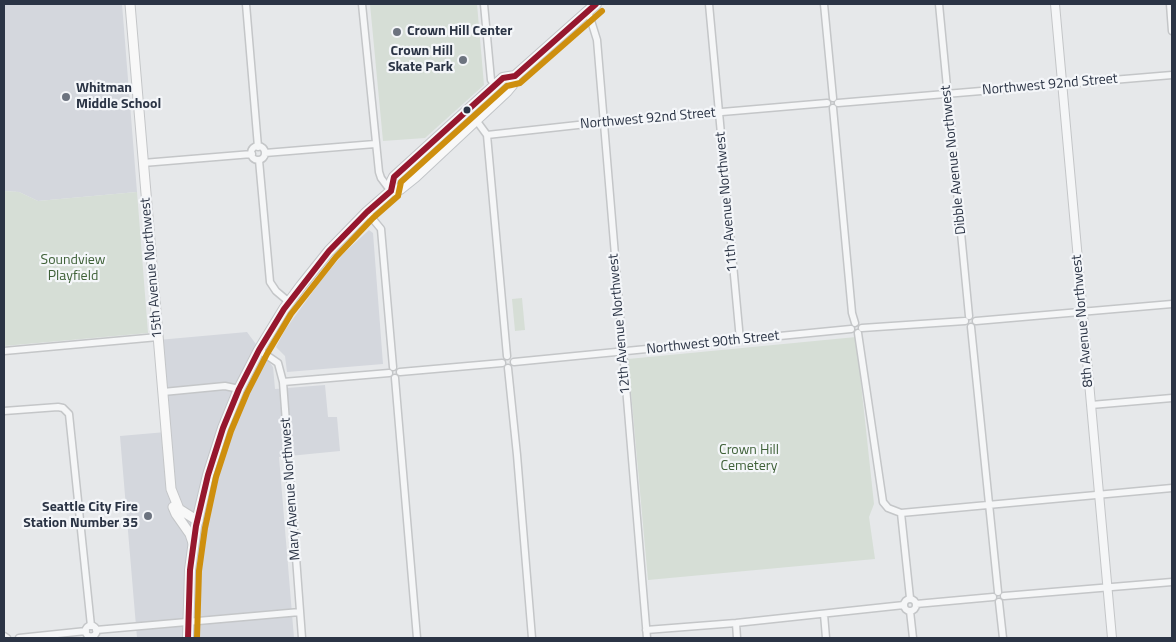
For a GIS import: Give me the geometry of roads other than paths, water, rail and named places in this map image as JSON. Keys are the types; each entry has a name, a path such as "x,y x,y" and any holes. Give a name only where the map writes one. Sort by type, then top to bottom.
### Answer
{"main road":[{"name":"15th Avenue Northwest","path":"130,4 171,489 180,510 198,521"},
{"path":"188,638 189,582 193,547 212,462 239,389 259,350 289,302 329,251 367,212 391,191 400,189 476,120 510,88 515,76 592,7"},
{"path":"391,191 394,177 503,78 515,76"},
{"path":"171,489 174,510 190,534 193,547"}],"street":[{"path":"246,4 258,147"},
{"path":"362,4 379,176 391,191"},
{"path":"484,4 491,80 495,86"},
{"name":"11th Avenue Northwest","path":"708,4 740,340"},
{"path":"824,4 855,333 974,317 976,321"},
{"name":"Dibble Avenue Northwest","path":"939,4 967,319"},
{"name":"8th Avenue Northwest","path":"1055,4 1112,638"},
{"path":"1170,4 1172,31"},
{"name":"12th Avenue Northwest","path":"592,7 605,122 622,352 647,638"},
{"name":"Northwest 92nd Street","path":"487,134 605,122 1172,75"},
{"path":"476,120 487,134 507,356"},
{"path":"265,153 375,144"},
{"path":"252,154 253,149 258,147 264,149 265,153"},
{"path":"259,160 264,157 265,153"},
{"path":"144,163 252,154"},
{"path":"252,154 254,158 259,160"},
{"path":"259,160 270,282 276,291 289,302"},
{"path":"367,212 381,229 390,377 395,378"},
{"path":"976,321 1172,304"},
{"path":"967,319 967,326 971,327 989,504 998,595 995,601 999,602 1003,638"},
{"path":"971,327 975,325 976,321"},
{"name":"Northwest 90th Street","path":"514,362 740,340 853,326"},
{"path":"860,331 883,502 888,508 901,512 1172,488"},
{"path":"4,351 158,337"},
{"name":"Mary Avenue Northwest","path":"259,350 278,363 282,382 302,638"},
{"path":"507,356 512,358 514,362 508,368"},
{"path":"502,363 503,358 507,356"},
{"path":"502,363 504,367 508,368"},
{"path":"282,382 397,368 400,372 502,363"},
{"path":"508,368 532,638"},
{"path":"400,372 395,378 417,638"},
{"path":"163,392 225,386 239,389"},
{"path":"1091,405 1172,398"},
{"path":"4,411 58,407 66,411 70,418 94,628"},
{"path":"901,512 910,598 916,604"},
{"path":"916,604 998,595 1172,582"},
{"path":"904,605 905,601 910,598"},
{"path":"910,611 915,608 916,604"},
{"path":"646,630 736,623 904,605"},
{"path":"904,605 906,610 910,611"},
{"path":"910,611 913,638"},
{"path":"19,638 90,635 87,627 188,622 300,612"},
{"path":"824,614 826,638"},
{"path":"736,623 737,638"}],"place":[{"name":"Crown Hill Center","path":"397,32"},
{"name":"Crown Hill Skate Park","path":"463,60"},
{"name":"Whitman Middle School","path":"66,97"},
{"name":"Seattle City Fire Station Number 35","path":"148,516"}],"park label":[{"name":"Soundview Playfield","path":"73,270"},
{"name":"Crown Hill Cemetery","path":"749,460"}]}
